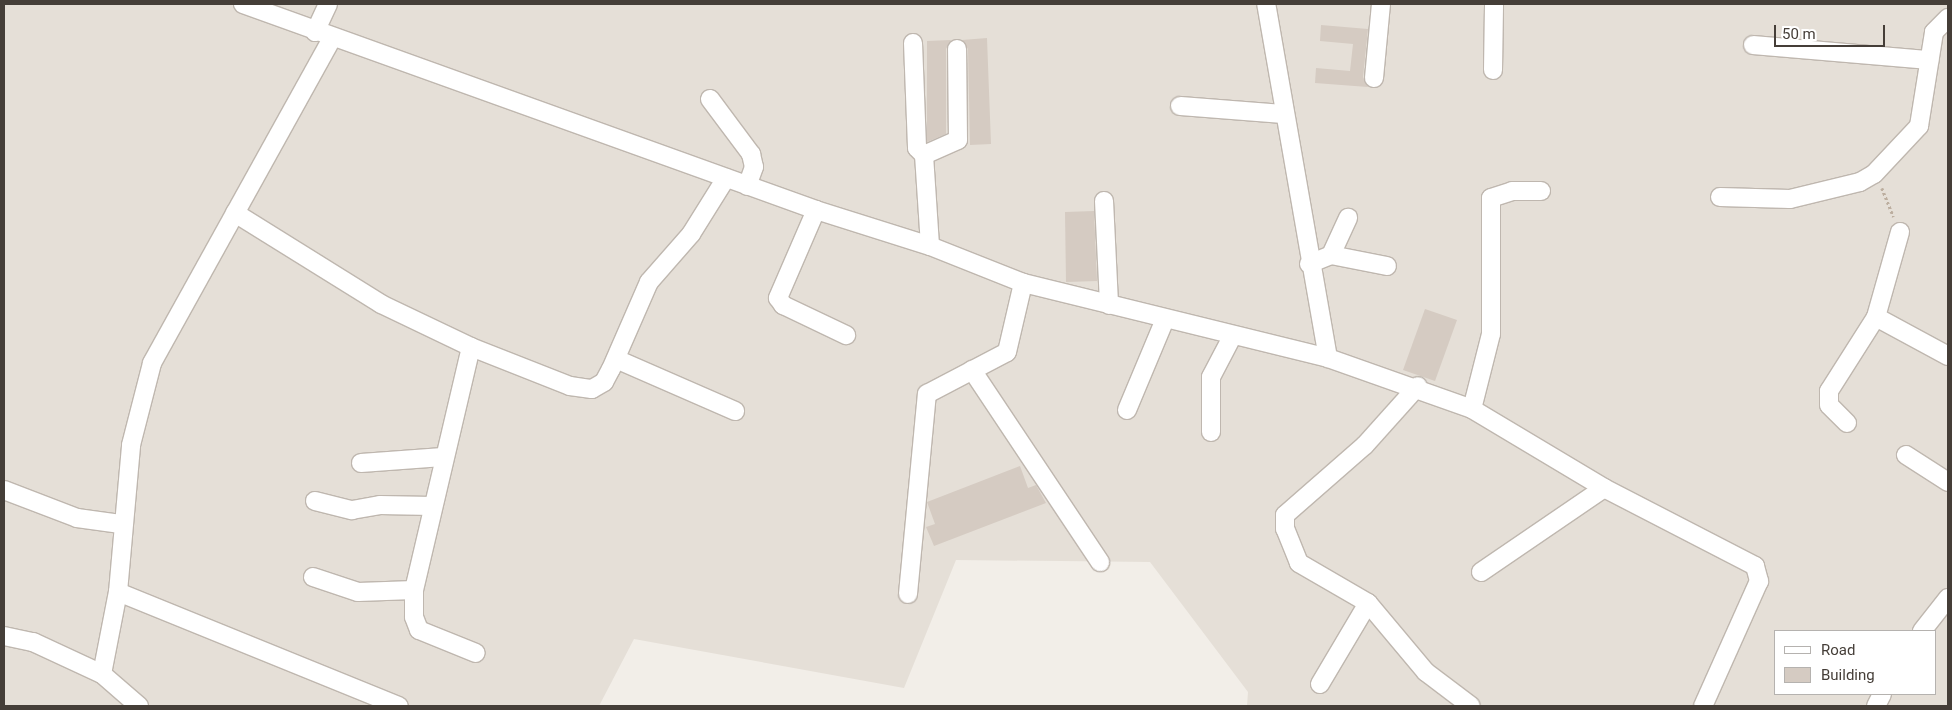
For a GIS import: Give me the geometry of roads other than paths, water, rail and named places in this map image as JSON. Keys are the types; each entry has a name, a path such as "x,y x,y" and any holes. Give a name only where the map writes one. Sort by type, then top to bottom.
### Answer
{"street":[{"path":"243,4 315,32 747,186 930,246 1023,283 1328,358 1418,386 1472,409 1604,488 1755,566 1759,581 1703,706"},
{"path":"315,32 328,4"},
{"path":"1266,4 1309,264 1328,358"},
{"path":"1374,78 1381,4"},
{"path":"1494,4 1494,70"},
{"path":"1720,197 1790,199 1860,182 1874,174 1919,126 1934,32 1948,18"},
{"path":"102,674 118,592 121,524 127,516 131,445 152,363 332,38"},
{"path":"913,43 917,148 924,155 930,246"},
{"path":"1754,44 1929,60"},
{"path":"924,155 958,140 957,49"},
{"path":"710,99 751,154 754,167 747,186"},
{"path":"1180,106 1284,114"},
{"path":"235,213 382,304 471,347 570,386 592,389 604,382 616,359 648,282 691,234 726,178"},
{"path":"1472,409 1491,334 1491,198 1512,191 1541,191"},
{"path":"1104,201 1109,305"},
{"path":"816,210 778,298 784,305 846,335"},
{"path":"1331,255 1348,218"},
{"path":"1847,423 1829,405 1829,392 1876,317 1900,232"},
{"path":"1309,264 1331,255 1387,266"},
{"path":"908,594 927,394 1007,352 1023,283"},
{"path":"1876,317 1948,356"},
{"path":"1127,410 1165,319"},
{"path":"1211,432 1211,377 1233,335"},
{"path":"471,347 443,457 414,590 419,630 476,654"},
{"path":"616,359 735,411"},
{"path":"972,370 1100,562"},
{"path":"1418,386 1365,445 1285,515 1285,529 1299,563 1368,603 1426,672 1471,706"},
{"path":"1906,455 1948,482"},
{"path":"362,463 443,457"},
{"path":"1481,572 1604,488"},
{"path":"4,490 77,518 121,524"},
{"path":"315,501 352,510 380,505 432,506"},
{"path":"313,577 358,592 414,590"},
{"path":"118,592 399,706"},
{"path":"1923,630 1948,598"},
{"path":"1320,684 1368,603"},
{"path":"4,636 33,642 102,674 139,706"}]}
